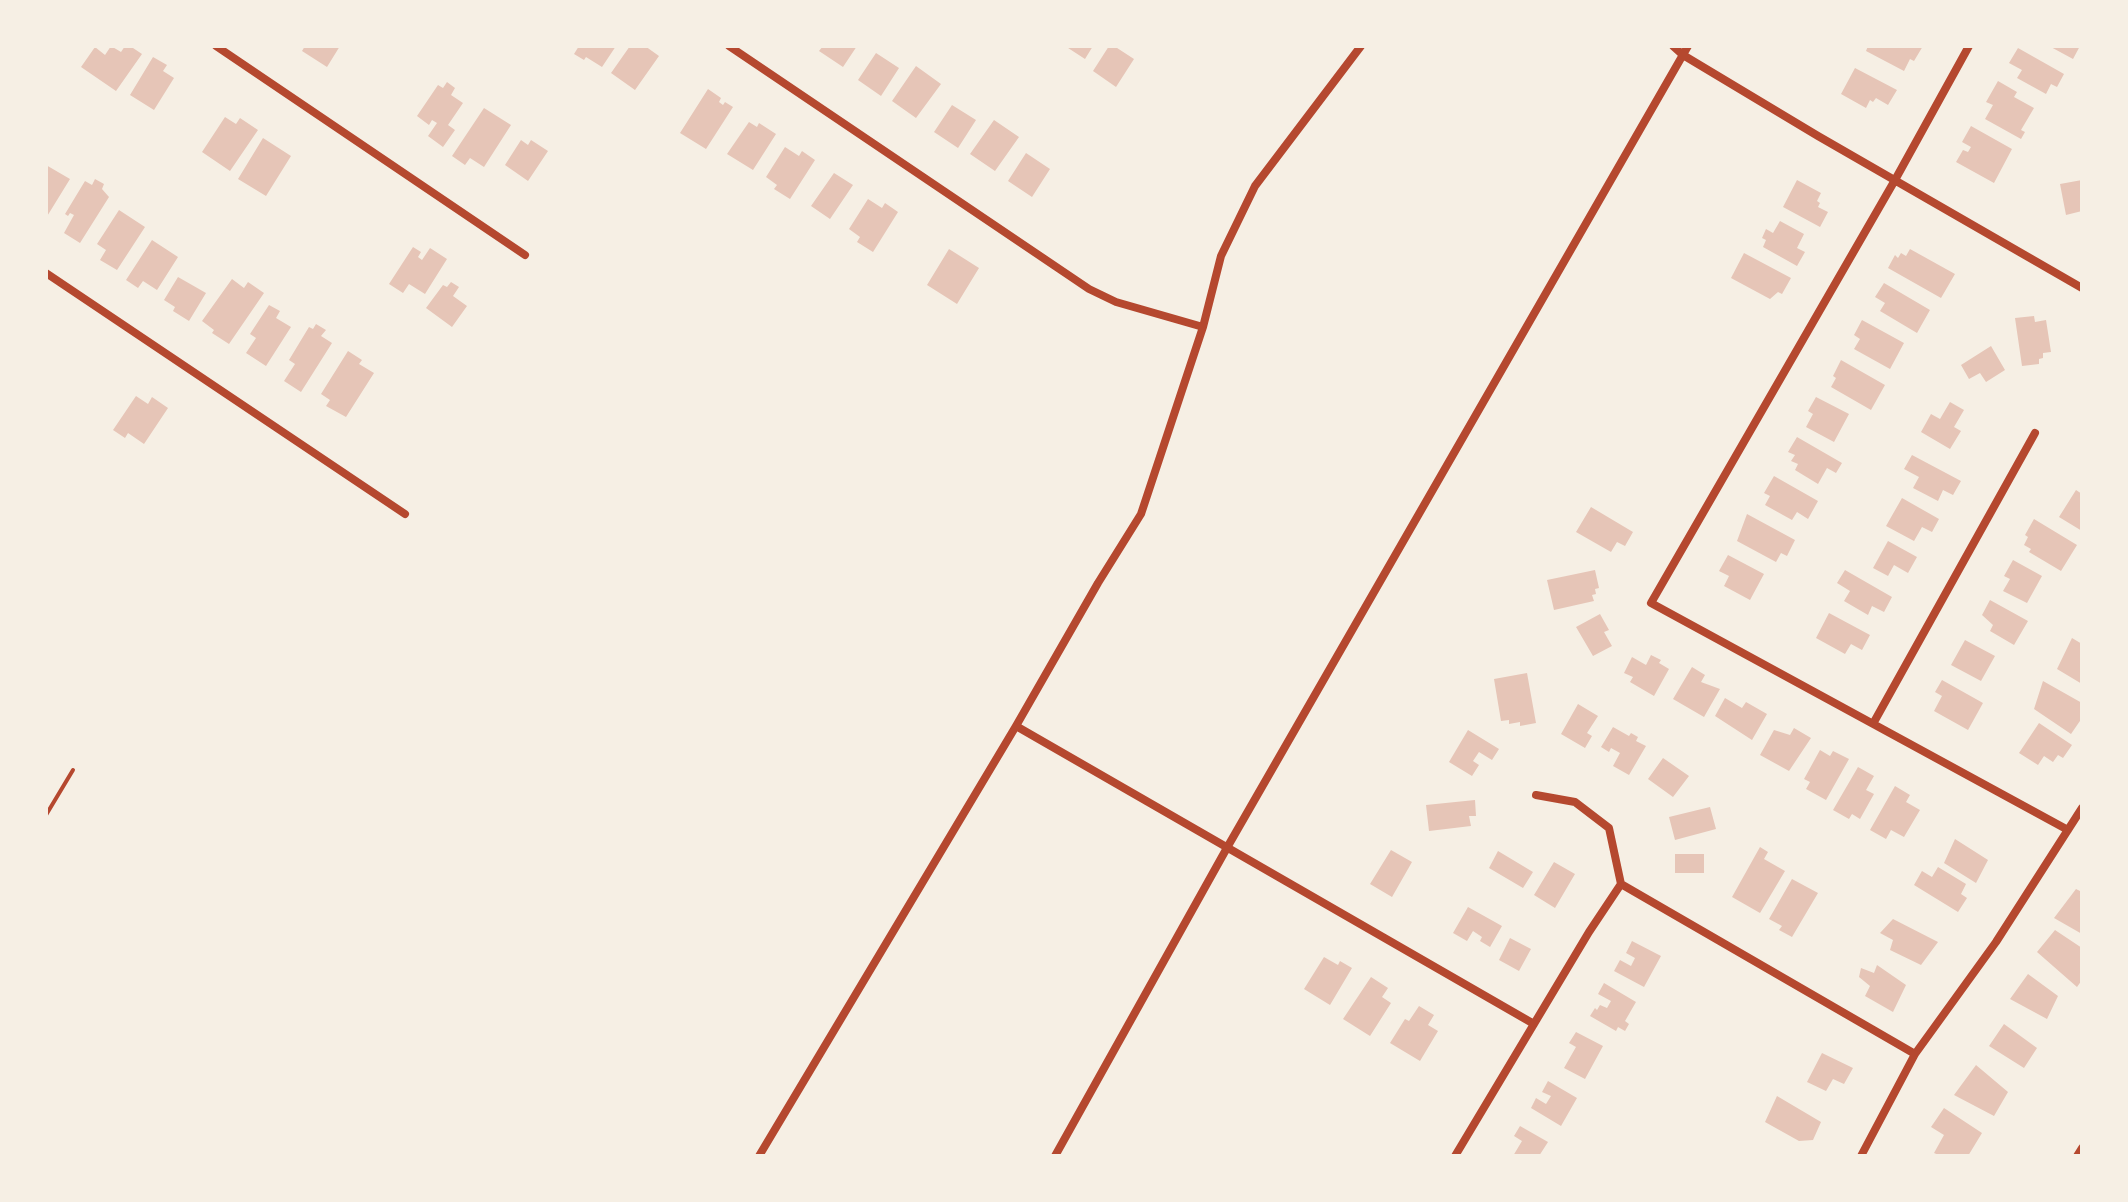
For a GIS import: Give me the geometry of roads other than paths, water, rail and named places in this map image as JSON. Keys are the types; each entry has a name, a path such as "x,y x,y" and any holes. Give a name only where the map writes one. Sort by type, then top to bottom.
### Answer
{"street":[{"path":"216,46 525,255"},
{"path":"729,46 1089,289 1116,302 1203,327"},
{"path":"759,1156 1141,514 1203,327 1221,256 1255,186 1361,46"},
{"path":"1673,46 1685,50 1895,180 2082,288"},
{"path":"1969,46 1651,603 2068,830"},
{"path":"1055,1156 1228,846 1685,50"},
{"path":"46,273 405,514"},
{"path":"1874,722 2035,433"},
{"path":"1016,726 1534,1024"},
{"path":"1455,1156 1621,884 1609,828 1575,802 1536,795"},
{"path":"1861,1156 1915,1054 1996,942 2082,808"},
{"path":"1621,884 1915,1054"},
{"path":"2077,1156 2082,1148"}],"lane":[{"path":"46,815 73,770"}]}
